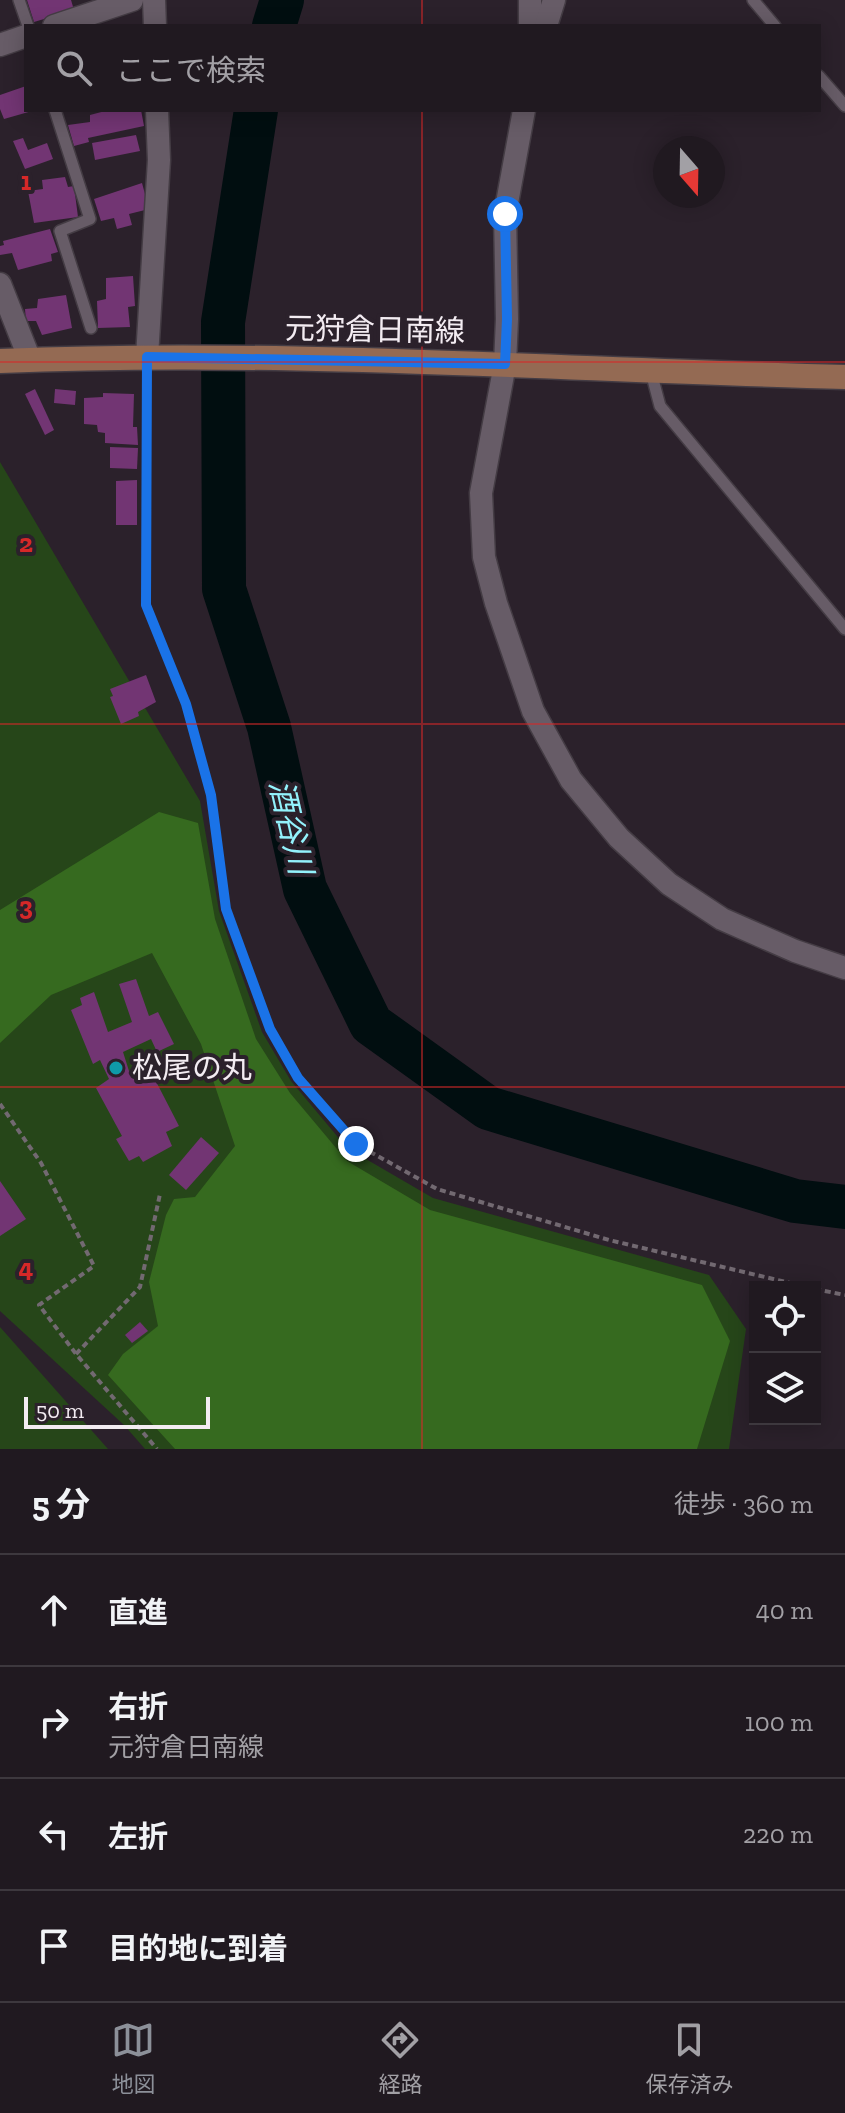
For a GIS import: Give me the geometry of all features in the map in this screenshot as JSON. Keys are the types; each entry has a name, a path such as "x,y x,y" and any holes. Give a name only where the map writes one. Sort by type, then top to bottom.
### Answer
{"main road":[{"name":"元狩倉日南線","path":"0,361 149,357 494,364 845,377"}],"street":[{"path":"60,24 132,0"},
{"path":"154,0 155,24"},
{"path":"530,0 530,24"},
{"path":"547,24 554,0"},
{"path":"0,45 24,37"},
{"path":"149,357 159,160 157,112"},
{"path":"524,112 505,214 507,319 494,364 481,493 484,557 496,603 533,711 571,780 619,838 669,884 722,919 795,951 845,968"},
{"path":"0,284 30,360"}],"lane":[{"path":"19,0 27,24"},
{"path":"753,0 773,24"},
{"path":"821,78 845,106"},
{"path":"56,112 90,219 60,231 91,328"},
{"path":"651,372 660,406 845,629"}],"path":[{"path":"149,357 146,605 186,704 211,795 226,909 270,1029 298,1078 356,1144 437,1189 609,1240 782,1281"},
{"path":"0,1104 41,1163 94,1266 39,1305 76,1354 157,1449"},
{"path":"76,1354 140,1287 160,1194"},
{"path":"821,1290 845,1295"}],"green space":[{"path":"0,462 200,801 219,911 262,1032 291,1081 347,1148 433,1198 709,1275 746,1329 729,1449 145,1449 124,1425 0,1311"},
{"path":"159,812 198,823 215,919 256,1039 290,1093 347,1161 430,1210 702,1285 730,1341 697,1449 175,1449 108,1375 123,1354 158,1326 149,1282 166,1215 174,1199 195,1197 235,1146 201,1044 152,953 51,995 0,1043 0,910"},
{"path":"0,1327 108,1449 0,1449"}],"building":[{"path":"27,0 71,0 74,10 34,22"},
{"path":"24,87 24,112 28,112 4,119 0,95"},
{"path":"141,112 144,126 88,138 89,142 74,146 68,125 90,122 90,115"},
{"path":"136,135 140,151 95,160 92,143"},
{"path":"23,138 28,150 47,143 53,159 25,169 13,141"},
{"path":"65,177 68,187 74,186 78,217 34,223 28,191 43,189 42,180"},
{"path":"142,183 149,209 129,214 132,225 117,229 114,218 101,221 94,199"},
{"path":"50,229 58,252 51,254 52,261 18,270 12,253 0,255 3,241"},
{"path":"133,276 135,306 128,307 130,327 98,328 97,301 106,299 106,278"},
{"path":"66,295 72,328 42,335 36,321 26,321 25,309 37,308 38,299"},
{"path":"35,389 54,430 45,435 25,394"},
{"path":"55,389 76,391 75,405 54,403"},
{"path":"103,393 134,394 133,427 137,427 138,445 105,443 105,433 98,432 97,425 84,424 84,398 103,397"},
{"path":"110,447 138,448 137,469 110,468"},
{"path":"137,480 137,525 116,525 116,481"},
{"path":"146,675 156,702 138,712 139,716 121,724 110,689"},
{"name":"松尾の丸","path":"136,979 149,1016 158,1012 174,1044 157,1052 151,1039 123,1052 129,1071 147,1064 179,1126 166,1132 172,1146 143,1162 139,1156 129,1161 116,1139 122,1136 96,1088 109,1079 100,1060 93,1064 71,1010 82,1005 80,998 94,992 108,1032 132,1022 119,984"},
{"path":"201,1137 219,1153 186,1190 169,1175"},
{"path":"0,1181 26,1219 0,1236"},
{"path":"140,1322 148,1331 132,1343 125,1335"}],"waterway":[{"name":"酒谷川","path":"275,24 282,0"},
{"name":"酒谷川","path":"256,112 223,322 224,589 269,727 305,889 371,1024 488,1108 795,1201 845,1207"}],"place":[{"name":"松尾の丸","path":"116,1068"}],"route":[{"path":"356,1144 298,1078 270,1029 226,909 211,795 186,704 146,605 147,357 505,364 505,214"}]}
